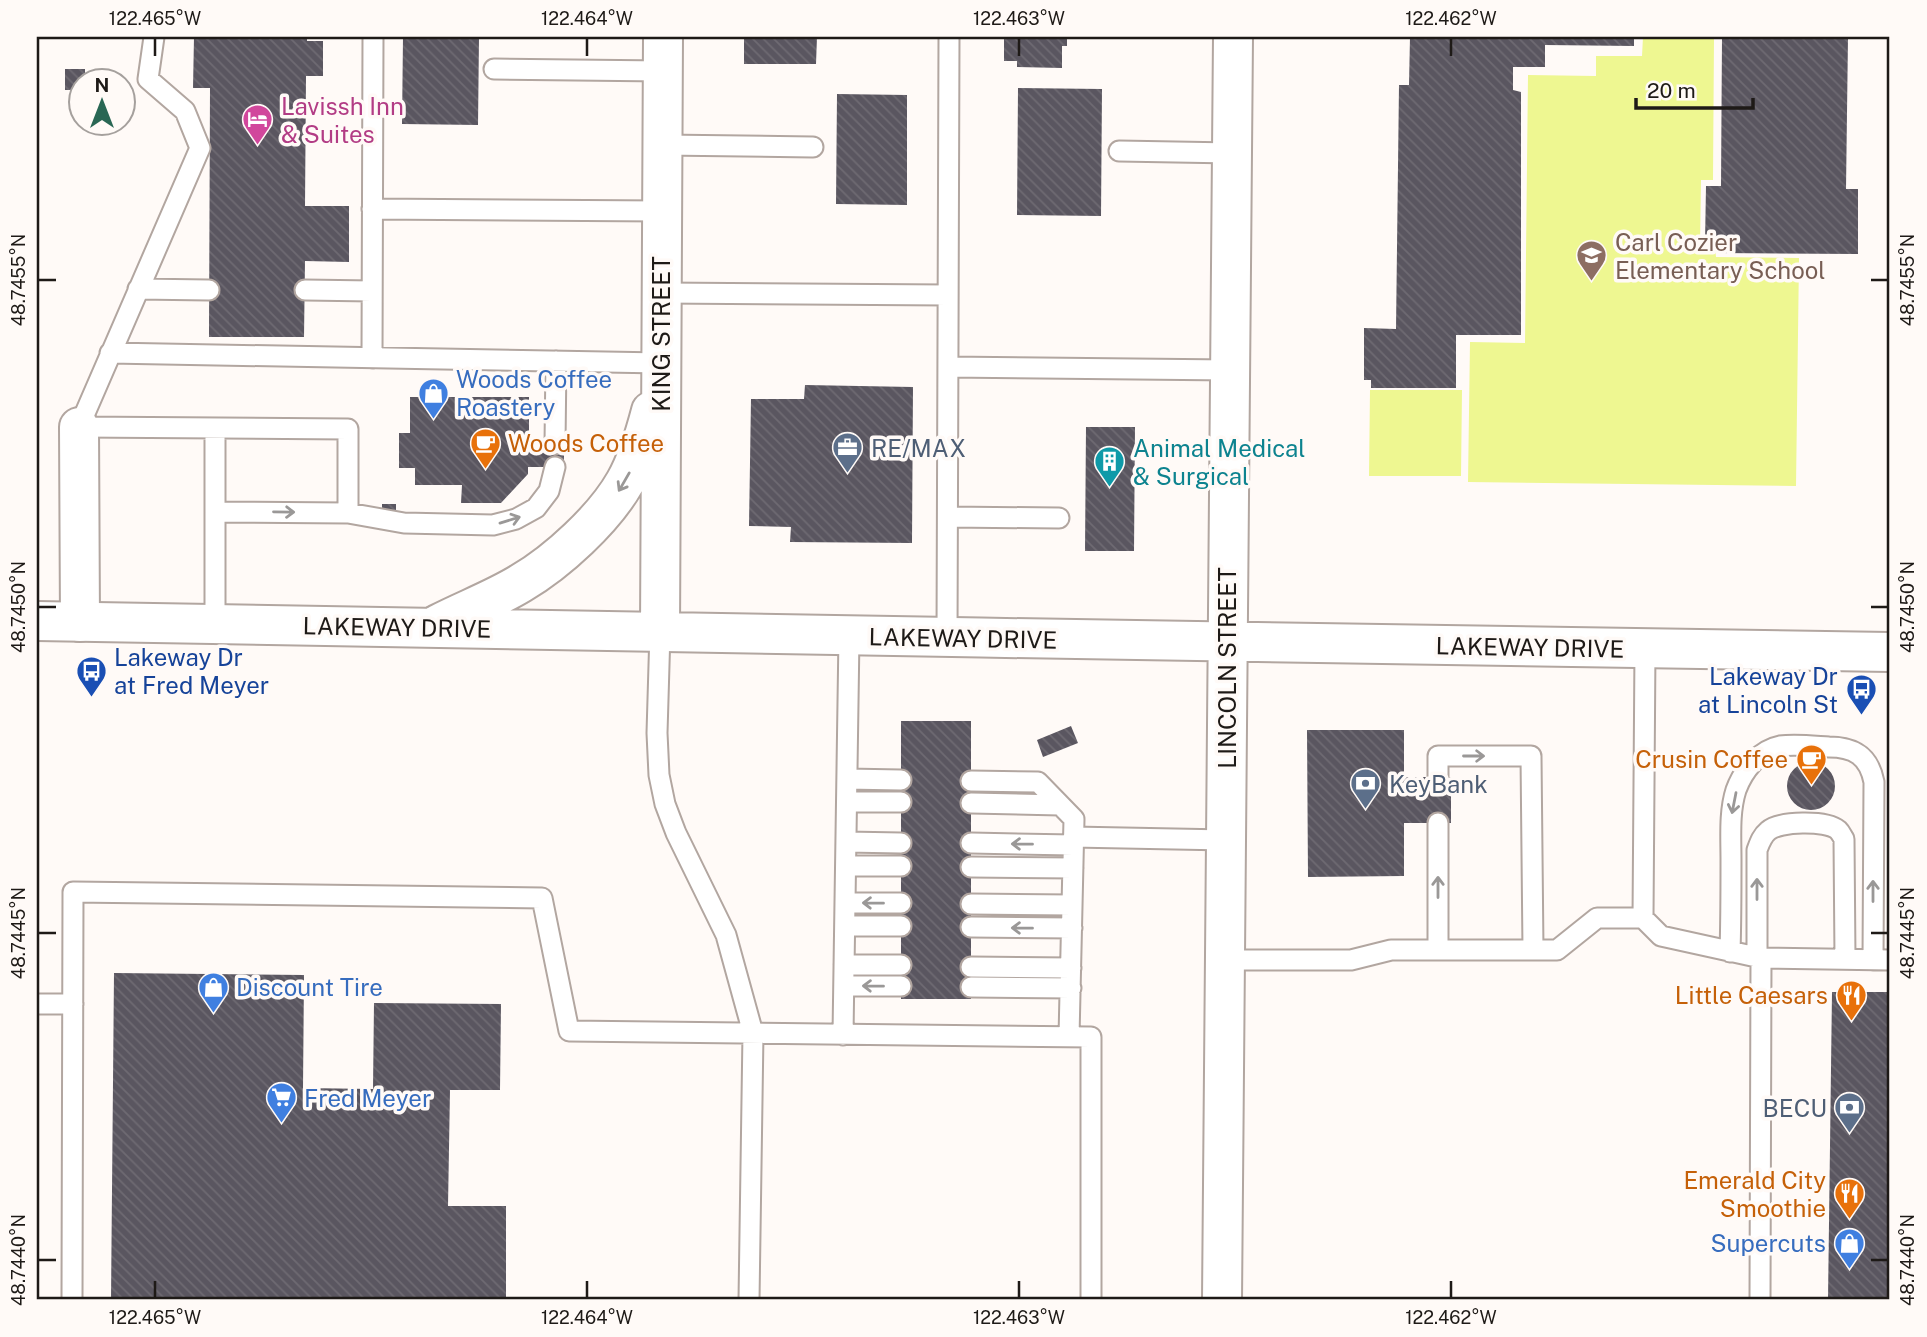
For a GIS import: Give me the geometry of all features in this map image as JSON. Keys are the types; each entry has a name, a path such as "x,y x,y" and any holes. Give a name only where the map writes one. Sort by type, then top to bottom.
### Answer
{"main road":[{"name":"LINCOLN STREET","path":"1222,1300 1233,37"},
{"name":"KING STREET","path":"660,631 663,54"},
{"path":"429,628 521,583 550,562 606,508 626,481 646,430 661,367"},
{"path":"79,427 80,622"},
{"name":"LAKEWAY DRIVE","path":"37,621 1890,652"}],"lane":[{"path":"154,37 149,79 185,111 200,148 79,427 348,429 348,513"},
{"path":"372,358 373,37"},
{"path":"947,638 949,37"},
{"path":"494,69 663,54"},
{"path":"663,145 813,147"},
{"path":"1119,151 1232,153"},
{"path":"372,209 662,211"},
{"path":"138,289 209,290"},
{"path":"305,290 372,291"},
{"path":"662,293 948,295"},
{"path":"110,354 556,361 661,367"},
{"path":"555,444 556,361"},
{"path":"948,367 1230,370"},
{"path":"215,428 215,624"},
{"path":"215,512 348,513 404,523 493,525 516,519 536,508 549,491 555,467"},
{"path":"948,517 1059,518"},
{"path":"660,631 657,733 659,775 663,794 676,833 726,935 753,1033 749,1300"},
{"path":"844,1035 849,636"},
{"path":"1643,918 1645,649"},
{"path":"1225,960 1352,960 1391,950 1557,950 1597,918 1643,918 1661,936 1730,952 1759,958 1882,960 1874,782 1866,759 1855,751 1843,747 1779,746 1763,753 1746,769 1736,790 1731,818 1730,952"},
{"path":"1438,777 1438,756 1531,756 1533,950"},
{"path":"847,779 901,780"},
{"path":"971,781 1038,782 1074,818 1069,1037"},
{"path":"847,802 901,802"},
{"path":"971,803 1060,805"},
{"path":"1438,823 1438,950"},
{"path":"1760,1300 1757,850 1761,837 1770,829 1781,824 1820,824 1838,830 1844,839 1845,959"},
{"path":"971,843 1226,840"},
{"path":"846,842 901,843"},
{"path":"846,866 901,866"},
{"path":"971,867 1073,868"},
{"path":"72,1300 73,892 542,898 569,1031 1091,1037 1091,1300"},
{"path":"845,903 901,903"},
{"path":"971,904 1072,905"},
{"path":"845,926 901,926"},
{"path":"971,927 1072,928"},
{"path":"844,965 901,965"},
{"path":"971,967 1071,968"},
{"path":"844,986 901,986"},
{"path":"971,987 1071,988"},
{"path":"37,1004 73,1004"}],"green space":[{"path":"1643,37 1714,37 1713,180 1701,180 1700,247 1715,247 1716,257 1799,258 1796,486 1468,482 1470,342 1525,343 1528,75 1596,76 1596,56 1642,56"},
{"path":"1370,390 1462,390 1461,476 1369,476"}],"building":[{"name":"Lavissh Inn & Suites","path":"194,37 307,37 307,41 323,41 323,76 306,76 305,206 349,206 349,262 305,261 304,337 209,337 210,88 193,88"},
{"path":"403,37 479,37 478,125 402,124"},
{"path":"744,37 817,37 816,64 744,64"},
{"path":"1004,37 1067,37 1067,46 1062,46 1062,68 1017,67 1017,61 1004,61"},
{"path":"1410,37 1634,37 1634,46 1545,45 1545,67 1513,67 1513,90 1521,92 1521,335 1456,335 1456,388 1371,388 1371,380 1364,380 1364,328 1396,329 1399,85 1409,85"},
{"path":"1722,37 1848,37 1846,189 1858,189 1858,254 1718,253 1718,243 1705,243 1706,186 1721,186"},
{"path":"1018,88 1102,89 1101,216 1017,215"},
{"path":"837,94 907,95 907,205 836,204"},
{"path":"805,385 913,387 912,543 790,542 791,527 749,526 751,399 804,399"},
{"path":"410,397 529,397 529,444 564,445 564,467 528,467 528,474 501,503 461,503 462,485 415,485 415,468 399,468 399,433 410,433"},
{"name":"Animal Medical & Surgical","path":"1086,427 1135,427 1134,551 1085,551"},
{"path":"382,504 396,504 396,520 382,520"},
{"path":"901,721 971,721 971,999 901,999"},
{"path":"1071,726 1078,743 1043,757 1037,740"},
{"path":"1307,730 1404,730 1404,777 1451,777 1451,823 1404,823 1404,876 1308,877"},
{"name":"Crusin Coffee","path":"1811,762 1828,769 1835,786 1828,803 1811,810 1794,803 1787,786 1794,769"},
{"name":"Fred Meyer","path":"114,973 304,975 303,1088 373,1089 374,1003 501,1004 500,1090 450,1090 448,1206 506,1206 506,1300 111,1300"},
{"path":"1832,992 1890,992 1890,1300 1828,1300"}],"place":[{"name":"Lavissh Inn & Suites","path":"258,147"},
{"name":"Carl Cozier Elementary School","path":"1592,283"},
{"name":"Woods Coffee Roastery","path":"433,420"},
{"name":"Woods Coffee","path":"485,470"},
{"name":"RE/MAX","path":"848,475"},
{"name":"Animal Medical & Surgical","path":"1110,489"},
{"name":"Lakeway Dr at Fred Meyer","path":"91,698"},
{"name":"Lakeway Dr at Lincoln St","path":"1861,717"},
{"name":"Crusin Coffee","path":"1811,786"},
{"name":"KeyBank","path":"1366,811"},
{"name":"Discount Tire","path":"213,1014"},
{"name":"Little Caesars","path":"1851,1022"},
{"name":"Fred Meyer","path":"281,1125"},
{"name":"BECU","path":"1850,1135"},
{"name":"Emerald City Smoothie","path":"1849,1221"},
{"name":"Supercuts","path":"1849,1270"}]}
